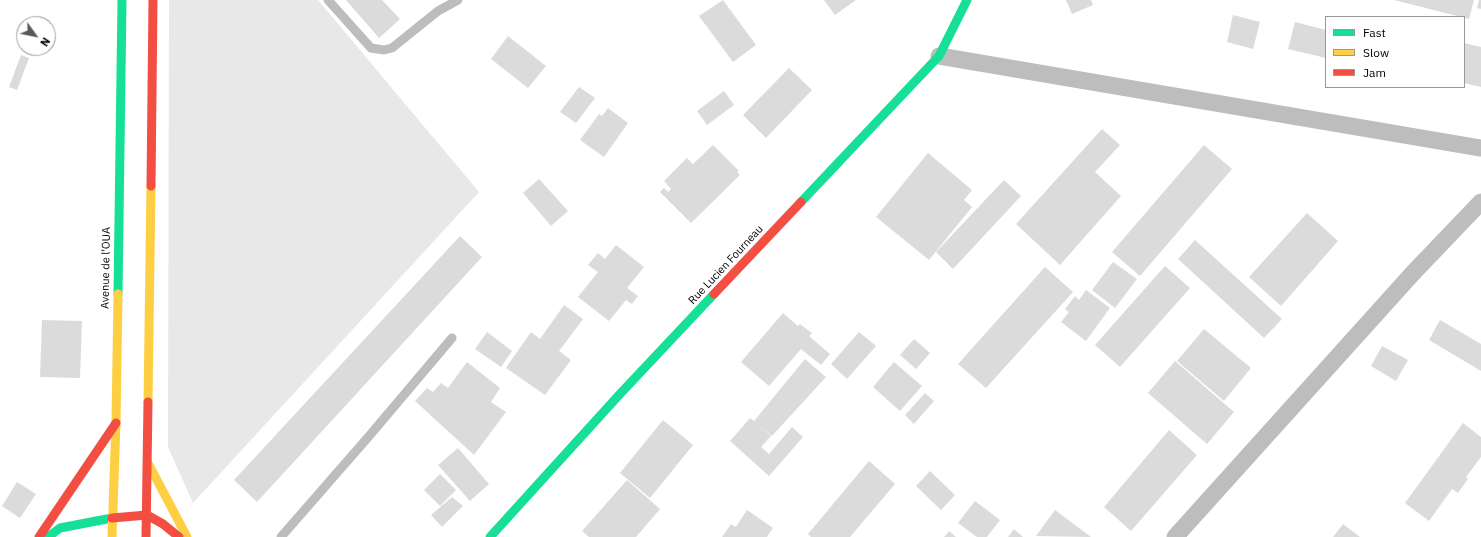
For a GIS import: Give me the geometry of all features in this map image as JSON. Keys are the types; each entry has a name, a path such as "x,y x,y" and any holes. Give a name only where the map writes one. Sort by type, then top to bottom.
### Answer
{"main road":[{"name":"Avenue de l'OUA","path":"112,537 116,422 122,0"},
{"path":"146,537 153,0"},
{"name":"Rue Lucien Fourneau","path":"490,537 619,395 939,56 967,0"},
{"path":"39,537 116,422"},
{"path":"147,462 187,537"},
{"path":"48,537 60,528 112,518 147,515 163,524 179,537"}],"street":[{"path":"939,56 1481,148"},
{"path":"1175,537 1414,273 1481,202"}],"lane":[{"path":"328,0 371,48 384,50 392,48 438,11 458,0"},
{"path":"281,537 370,436 452,338"}],"shaded area":[{"path":"169,0 318,0 479,192 193,503 168,447"}],"building":[{"path":"346,0 382,0 400,19 379,38"},
{"path":"723,0 756,45 733,62 699,16"},
{"path":"824,0 856,0 835,15"},
{"path":"1066,0 1091,0 1093,5 1072,14"},
{"path":"1394,0 1474,0 1469,19 1465,18 1465,16 1457,16"},
{"path":"1479,0 1481,0 1481,9 1477,8"},
{"path":"1233,15 1260,22 1253,49 1227,42"},
{"path":"1295,22 1325,30 1325,58 1288,49"},
{"path":"508,36 546,66 528,88 491,59"},
{"path":"1465,43 1481,47 1481,87 1465,83"},
{"path":"21,56 29,58 17,90 9,87"},
{"path":"789,68 812,90 766,138 743,115"},
{"path":"579,87 595,98 576,123 560,112"},
{"path":"724,91 734,105 707,125 697,111"},
{"path":"608,108 628,123 604,157 580,140 599,114 602,116"},
{"path":"1102,129 1120,145 1095,172 1121,196 1060,265 1016,224"},
{"path":"713,145 739,171 737,172 740,175 691,223 660,192 664,188 668,192 671,189 664,181 687,158 693,164"},
{"path":"1204,145 1232,169 1140,276 1112,252"},
{"path":"928,153 972,190 964,200 972,207 929,260 876,217"},
{"path":"539,179 568,211 551,226 523,193"},
{"path":"1004,180 1021,196 953,269 936,252"},
{"path":"1307,213 1338,241 1281,306 1249,277"},
{"path":"460,236 482,257 257,502 234,480"},
{"path":"1195,240 1282,319 1264,338 1178,259"},
{"path":"616,245 644,267 627,288 638,296 632,304 626,300 609,321 578,297 598,272 588,265 598,253 605,259"},
{"path":"1113,262 1137,279 1115,308 1092,290"},
{"path":"1165,266 1190,288 1120,367 1095,345"},
{"path":"1045,267 1073,292 986,388 958,364"},
{"path":"1086,290 1110,308 1086,341 1061,322 1069,312 1065,309 1075,296 1079,300"},
{"path":"564,305 583,319 559,351 571,360 545,395 506,368 531,332 540,339"},
{"path":"783,313 798,326 800,324 812,333 809,336 830,354 821,365 801,349 769,386 741,362"},
{"path":"42,320 82,321 80,378 40,377"},
{"path":"1440,320 1481,344 1481,371 1429,340"},
{"path":"1204,329 1251,368 1224,401 1177,361"},
{"path":"487,332 512,351 501,367 475,349"},
{"path":"859,332 876,346 847,379 831,364"},
{"path":"914,339 930,353 916,369 900,355"},
{"path":"1382,346 1408,360 1396,381 1371,366"},
{"path":"805,359 826,377 772,436 758,425 771,436 761,447 769,454 792,427 803,437 769,476 730,441 750,418 754,421"},
{"path":"1175,361 1234,412 1207,444 1148,393"},
{"path":"467,362 500,388 491,402 506,412 474,455 415,401 427,388 433,392 441,383 448,388"},
{"path":"894,362 922,386 900,411 873,387"},
{"path":"925,393 934,401 914,424 905,415"},
{"path":"663,420 693,445 650,498 620,473"},
{"path":"1463,423 1481,437 1481,457 1466,477 1468,479 1458,493 1452,489 1429,521 1405,503"},
{"path":"1169,430 1197,455 1131,531 1104,507"},
{"path":"458,448 489,484 470,501 438,465"},
{"path":"869,461 895,484 850,537 811,537 808,534"},
{"path":"930,471 955,495 941,510 916,486"},
{"path":"440,474 456,490 440,506 424,490"},
{"path":"627,480 660,509 636,537 589,537 582,531"},
{"path":"17,482 36,494 20,518 2,506"},
{"path":"452,497 463,506 442,527 431,515"},
{"path":"975,501 1000,520 987,537 977,537 958,523"},
{"path":"747,510 773,528 767,537 722,537 731,524 736,527"},
{"path":"1055,510 1091,537 1036,536"},
{"path":"1343,524 1360,537 1333,537"},
{"path":"1014,529 1023,537 1008,537"},
{"path":"949,531 956,537 944,537"}],"traffic: fast":[{"path":"118,294 122,0"},
{"path":"801,202 939,56 967,0"},
{"path":"490,537 619,395 714,294"},
{"path":"48,537 60,528 112,518"}],"traffic: slow":[{"path":"148,402 151,186"},
{"path":"112,537 118,294"},
{"path":"148,463 187,537"}],"traffic: jam":[{"path":"151,186 153,0"},
{"path":"714,294 801,202"},
{"path":"146,537 148,402"},
{"path":"39,537 116,423"},
{"path":"112,518 147,515 163,524 179,537"}]}
